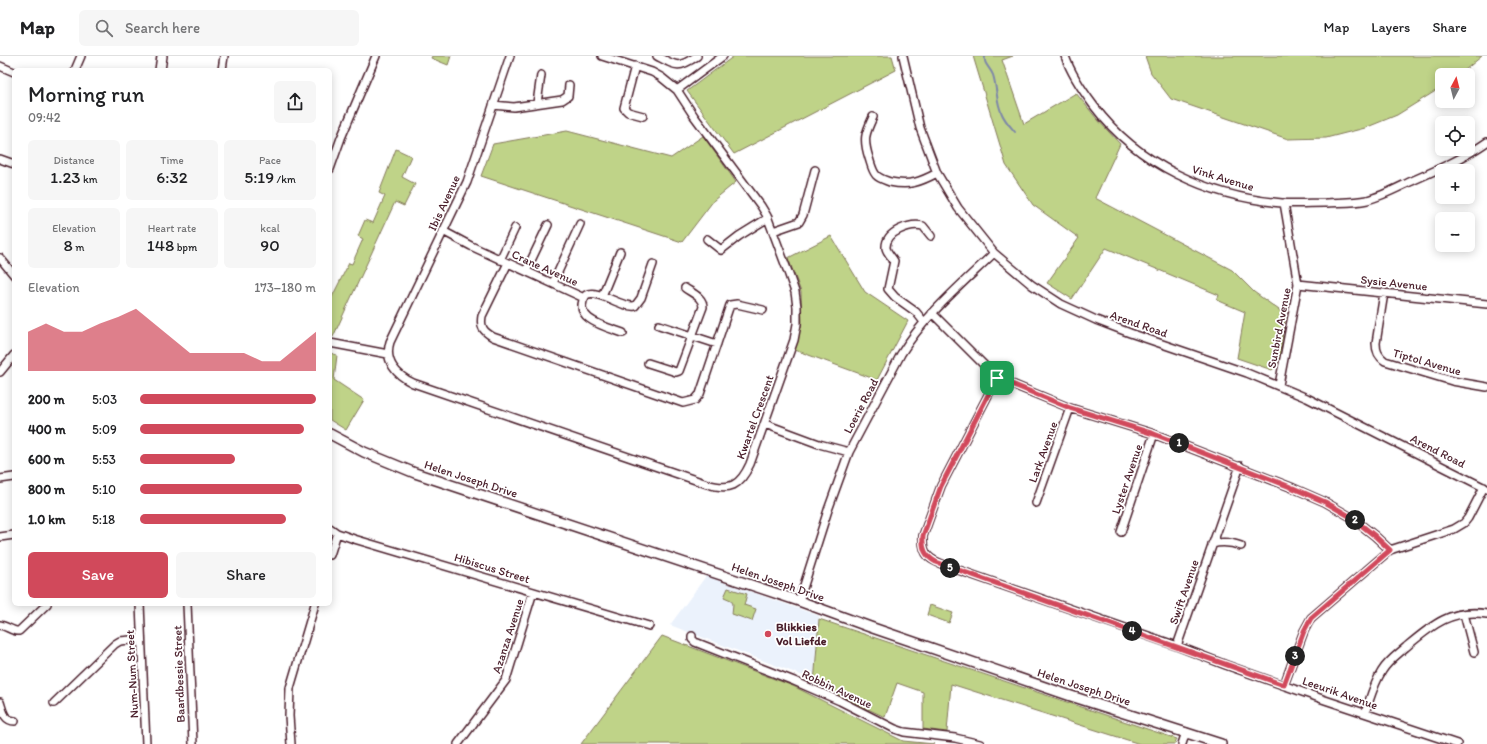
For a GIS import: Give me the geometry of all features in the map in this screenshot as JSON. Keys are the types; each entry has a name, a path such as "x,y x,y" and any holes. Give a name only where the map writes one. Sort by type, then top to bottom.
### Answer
{"street":[{"path":"76,68 81,56"},
{"path":"160,68 162,56"},
{"path":"222,68 224,56"},
{"path":"332,163 375,56"},
{"name":"Ibis Avenue","path":"388,354 390,342 466,182 510,56"},
{"name":"Kwartel Crescent","path":"388,354 393,368 398,374 413,383 716,487 731,486 743,478 750,464 765,424 794,340 797,324 797,307 788,272 768,218 748,188 694,116 677,90 661,77 635,66 602,56"},
{"path":"657,56 680,66 686,64 697,56"},
{"path":"677,90 723,56"},
{"name":"Arend Road","path":"903,56 920,128 938,173 958,208 994,253 1032,285 1068,308 1130,334 1208,359 1279,385 1345,416 1485,488"},
{"name":"Vink Avenue","path":"1065,56 1074,76 1104,118 1118,133 1148,157 1175,174 1218,190 1249,199 1284,203 1367,200 1383,195 1438,169 1474,151 1487,142"},
{"path":"0,66 12,71"},
{"path":"635,66 624,108 628,112 643,116"},
{"path":"537,103 541,75"},
{"path":"493,105 508,107 562,100 568,96 569,84"},
{"path":"873,117 864,138 872,167 877,176 884,180 911,184 922,181 938,173"},
{"path":"0,159 12,163"},
{"path":"773,231 799,222 803,215 815,170"},
{"name":"Sunbird Avenue","path":"1279,385 1298,284 1284,203"},
{"path":"707,239 721,250 739,236 768,218"},
{"path":"553,283 580,224"},
{"path":"526,271 548,225"},
{"path":"924,322 916,312 895,297 888,289 894,261 888,252 886,245 892,234 913,225 923,226 931,236"},
{"path":"500,260 515,228"},
{"name":"Crane Avenue","path":"443,231 500,260 584,298 582,304 585,315 592,322 623,333"},
{"path":"602,296 620,252"},
{"name":"Loerie Road","path":"799,601 828,510 849,452 901,354 932,313 994,253"},
{"path":"0,258 12,273"},
{"path":"508,263 482,316 482,329 493,337 683,403 695,400 700,394 730,305 737,304 763,310"},
{"path":"584,298 586,295 592,293 628,306 638,305 653,264"},
{"name":"Sysie Avenue","path":"1298,284 1487,304"},
{"path":"648,363 677,372 703,307 703,302 685,288"},
{"name":"Tiptol Avenue","path":"1384,293 1376,343 1376,349 1380,358 1385,361 1452,381 1487,387"},
{"path":"932,313 997,378 1070,408 1154,434 1240,466 1325,502 1351,517 1390,550"},
{"path":"659,325 717,344"},
{"path":"332,343 388,354"},
{"path":"0,372 12,357"},
{"name":"Leeurik Avenue","path":"997,378 941,486 923,536 922,545 928,558 947,566 1177,646 1226,665 1457,744"},
{"name":"Lark Avenue","path":"1036,503 1070,408"},
{"path":"765,424 819,444 849,452"},
{"name":"Lyster Avenue","path":"1121,532 1154,434"},
{"name":"Helen Joseph Drive","path":"332,435 364,452 415,473 799,601 1071,696 1221,744"},
{"name":"Swift Avenue","path":"1177,646 1240,466"},
{"path":"0,479 12,477"},
{"path":"1284,685 1304,631 1311,618 1390,550 1460,526 1468,518 1485,488"},
{"name":"Hibiscus Street","path":"332,529 337,533 649,626"},
{"path":"332,549 337,533"},
{"path":"0,537 12,535"},
{"path":"1212,544 1222,542 1241,546"},
{"name":"Azanza Avenue","path":"458,744 506,680 533,592"},
{"path":"0,625 16,631 22,628 45,606"},
{"name":"Num-Num Street","path":"140,606 146,744"},
{"name":"Baardbessie Street","path":"187,606 193,744"},
{"path":"291,744 289,716 290,688 315,606"},
{"path":"1365,713 1376,680 1386,664 1435,623 1448,617 1464,614 1487,614"},
{"path":"1464,614 1474,652"},
{"name":"Robbin Avenue","path":"692,636 692,639 695,642 840,701 895,729 904,732 955,738 980,744"},
{"path":"54,703 115,644 120,641 141,639"},
{"path":"0,702 5,717 8,720 15,721"},
{"path":"1182,744 1186,732"}],"shaded area":[{"path":"706,576 819,616 814,680 670,625"}],"green space":[{"path":"432,56 451,56 448,65 431,58"},
{"path":"734,56 892,56 896,70 734,154 687,91"},
{"path":"973,56 1013,56 1002,60 1024,124 1076,93 1120,144 1095,198 1232,270 1254,292 1286,315 1278,365 1272,370 1237,358 1245,312 1217,300 1219,295 1106,248 1072,299 1047,283 1079,238 1033,205 1006,165"},
{"path":"1145,56 1482,56 1467,68 1435,68 1435,91 1397,115 1365,128 1326,138 1288,139 1171,99 1151,73"},
{"path":"567,131 671,158 703,136 736,182 714,200 682,242 481,176 493,144"},
{"path":"396,149 411,156 402,177 415,184 404,206 395,202 333,337 332,297 349,263 352,264 363,239 358,236 365,220 373,223 385,196 379,193"},
{"path":"831,236 865,292 908,321 877,380 795,350 802,322 801,292 788,258"},
{"path":"332,354 337,355 334,380 364,400 346,430 332,421"},
{"path":"728,588 747,594 744,605 756,609 752,621 732,614 733,604 731,600 724,597"},
{"path":"930,605 953,613 949,623 927,615"},
{"path":"819,619 1177,739 1175,744 1140,744 951,684 947,732 923,729 923,692 897,683 885,717 814,684"},
{"path":"662,636 793,686 903,741 934,744 581,744"}],"waterway":[{"path":"985,56 986,63 993,75 1000,109 1005,119 1015,132"}],"place":[{"name":"Blikkies Vol Liefde","path":"768,634"}],"route":[{"path":"997,378 1070,408 1154,434 1240,466 1325,502 1351,517 1390,550 1311,618 1304,631 1284,685 936,562 928,558 924,551 922,545 923,536 941,486 997,378"}]}
